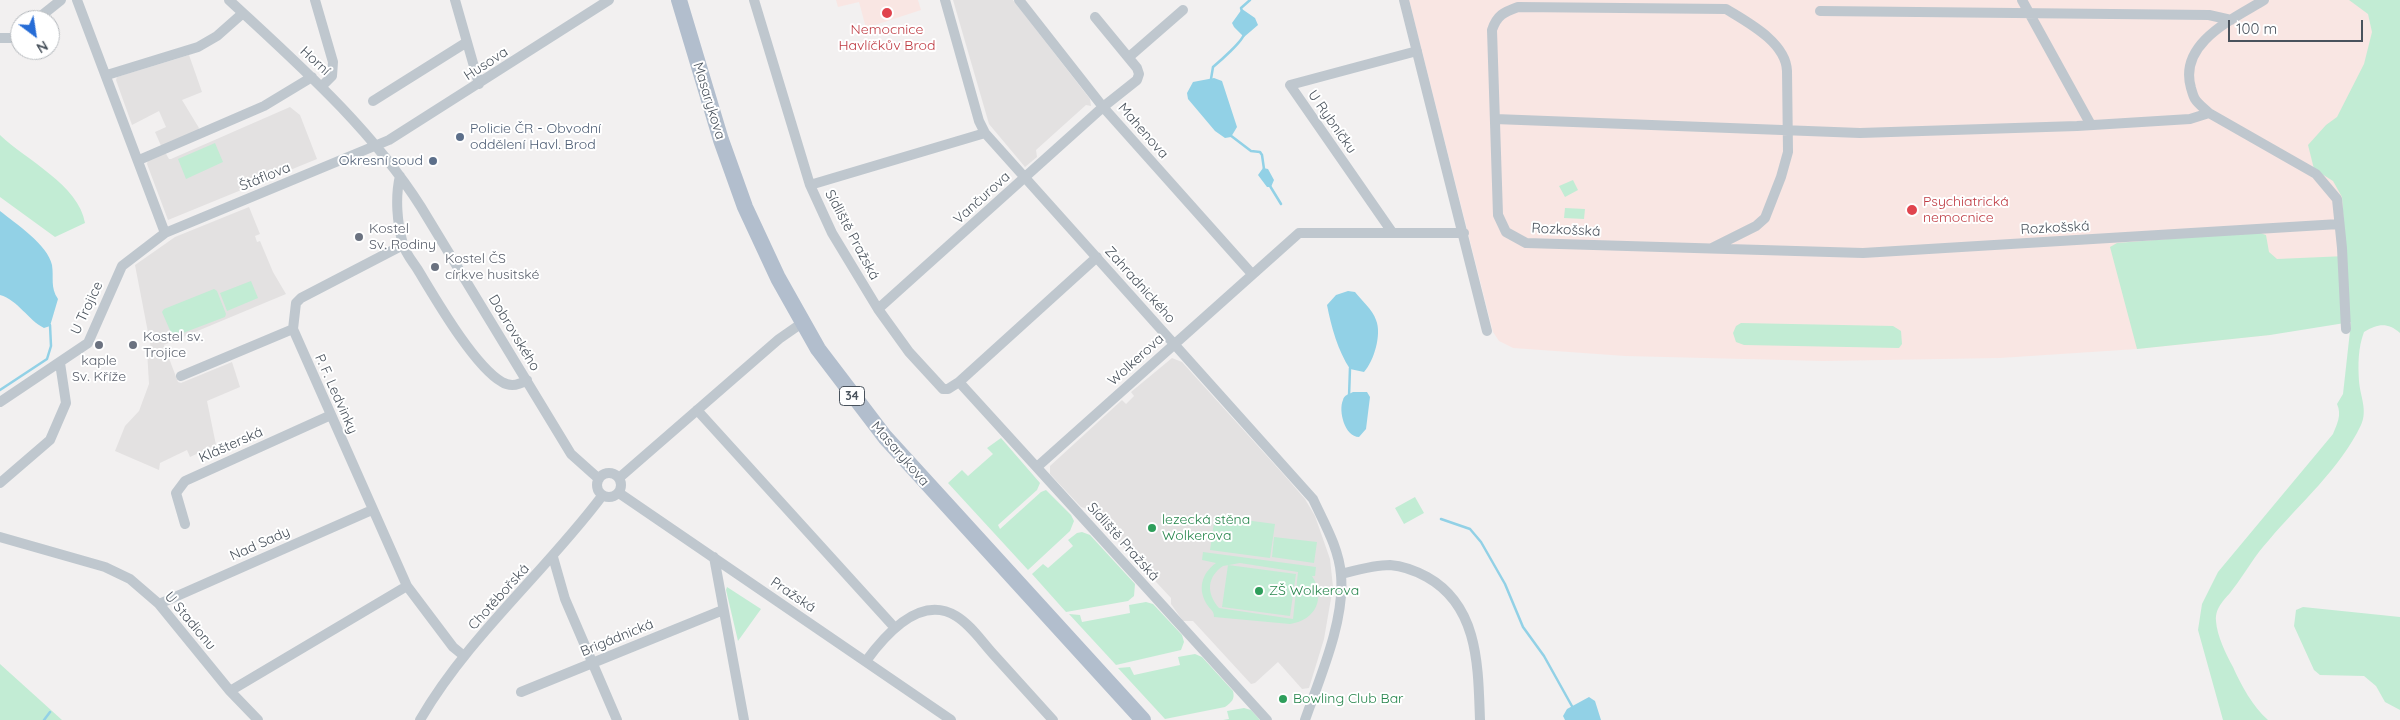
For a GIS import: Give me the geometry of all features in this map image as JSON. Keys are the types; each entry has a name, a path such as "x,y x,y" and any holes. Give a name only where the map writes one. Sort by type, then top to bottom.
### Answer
{"main road":[{"name":"Masarykova","path":"680,0 721,140 745,207 778,278 802,323 829,365 885,437 1143,720"}],"street":[{"path":"48,10 61,0"},
{"path":"78,0 165,232"},
{"name":"Horní","path":"229,0 322,86 376,147"},
{"path":"315,0 333,62 332,76 322,86"},
{"path":"455,0 479,84"},
{"name":"Husova","path":"376,147 479,84 609,0"},
{"name":"Sídliště Pražská","path":"754,0 810,185 832,234 878,308 909,352 945,390 959,382 1267,720"},
{"name":"Zahradnického","path":"945,0 979,121 985,133 1312,499 1332,540 1341,574 1340,601 1335,626 1305,720"},
{"name":"Mahenova","path":"1019,0 1103,107 1252,274"},
{"path":"1404,0 1488,331"},
{"path":"2022,0 2091,125"},
{"path":"2264,0 2231,20 2199,45 2191,61 2188,76 2194,98 2208,113 2316,174 2336,199 2346,329"},
{"name":"Rozkošská","path":"1712,248 1756,226 1765,218 1785,160 1788,130 1787,62 1778,47 1752,25 1726,9 1528,4 1505,11 1496,18 1492,30 1498,215 1504,228 1517,239 1526,243 1863,253 2339,224"},
{"path":"1129,57 1183,10"},
{"path":"1820,11 2209,15 2231,20"},
{"path":"107,75 184,52 208,42 243,13"},
{"name":"Vančurova","path":"878,308 1103,107 1137,80 1139,74 1129,57 1095,17"},
{"name":"Husova","path":"373,101 467,42"},
{"name":"U Rybníčku","path":"1392,232 1290,85 1417,51"},
{"path":"139,160 264,106 312,77"},
{"path":"1495,119 1860,133 2091,125 2190,119 2208,113"},
{"path":"810,185 985,133"},
{"name":"Dobrovského","path":"376,147 400,176 421,207 571,454 599,479"},
{"name":"Štáflova","path":"165,232 376,147"},
{"path":"400,176 396,192 403,245 438,302 483,366 502,382 517,385 527,380"},
{"name":"U Trojice","path":"0,402 60,363 90,339 122,266 165,232"},
{"path":"1392,232 1464,233"},
{"name":"Wolkerova","path":"1037,467 1299,233 1392,232"},
{"path":"181,376 293,329 296,304 301,298 403,245"},
{"path":"959,382 1097,257"},
{"path":"619,478 779,339 802,323"},
{"name":"P. F. Ledvinky","path":"293,329 406,586 453,647 464,656"},
{"path":"0,483 50,440 66,403 60,363"},
{"path":"697,410 895,628"},
{"name":"Klášterská","path":"185,524 176,493 185,481 331,415"},
{"path":"609,473 619,478 622,485 619,493 613,497 602,496 597,488 599,479 609,473"},
{"name":"Pražská","path":"619,493 866,661 938,716 951,720"},
{"name":"Chotěbořská","path":"420,720 464,656 553,557 602,496"},
{"name":"Nad Sady","path":"159,604 372,510"},
{"name":"U Stadionu","path":"0,537 105,567 130,579 159,604 230,691 258,720"},
{"path":"553,557 565,600 592,662 613,719"},
{"path":"714,557 744,720"},
{"path":"1341,574 1376,566 1393,566 1424,575 1447,591 1465,615 1472,635 1480,720"},
{"path":"230,691 406,586"},
{"name":"Brigádnická","path":"521,692 723,610"},
{"path":"866,661 895,628 922,612 939,611 955,616 968,626 1053,720"}],"shaded area":[{"name":"Nemocnice Havlíčkův Brod","path":"836,0 918,0 921,10 866,28 859,2 838,7"},
{"path":"953,0 1013,0 1090,99 1091,106 1086,105 1036,150 1037,157 1025,167 989,124"},
{"name":"Psychiatrická nemocnice","path":"1409,0 2400,0 2359,269 2270,335 2137,349 2000,358 1824,361 1625,356 1513,348 1499,341 1493,332"},
{"path":"189,55 202,92 182,100 199,128 197,132 162,148 155,132 166,127 159,111 132,125 116,80 117,77"},
{"path":"290,107 300,115 317,159 168,220 147,164 148,159 165,152 169,159 171,159"},
{"path":"249,207 260,234 255,236 257,242 260,241 273,272 286,294 164,345 178,382 181,383 232,362 240,387 207,401 216,445 190,457 187,450 160,463 159,470 115,451 125,426 139,411 149,384 147,350 151,348 135,265 175,237"},
{"name":"ZŠ Wolkerova","path":"1172,358 1182,362 1305,499 1315,516 1330,559 1333,587 1324,639 1309,688 1302,689 1278,662 1255,683 1251,684 1193,621 1183,621 1171,604 1171,598 1088,509 1081,507 1050,474 1050,466 1122,400 1126,404 1134,396 1131,392"}],"green space":[{"path":"2349,0 2400,0 2400,333 2391,327 2382,325 2364,332 2359,362 2359,381 2364,408 2361,425 2331,471 2264,546 2217,611 2217,627 2225,651 2248,695 2257,709 2268,720 2223,720 2198,630 2202,604 2218,572 2333,434 2339,416 2337,404 2343,394 2351,322 2270,335 2137,349 2110,247 2117,243 2257,232 2266,235 2269,252 2277,259 2346,256 2342,197 2333,181 2314,169 2308,145 2326,125 2337,117 2364,64 2372,32 2368,14"},
{"path":"0,135 62,185 81,209 85,223 55,237 0,197"},
{"path":"215,143 223,162 186,179 178,159"},
{"path":"1573,180 1578,190 1565,197 1559,186"},
{"path":"1565,208 1585,209 1584,219 1564,218"},
{"path":"251,281 258,298 227,311 220,293"},
{"path":"214,289 217,291 226,314 225,317 175,336 172,335 162,312 164,309"},
{"path":"1741,323 1893,326 1901,331 1902,344 1899,348 1744,345 1736,342 1733,333 1736,326"},
{"path":"1001,438 1040,483 1037,490 998,525 1000,529 1041,492 1046,490 1071,515 1074,521 1070,531 1028,570 948,483 962,470 968,476 993,454 987,448"},
{"path":"1415,497 1424,513 1404,524 1395,508"},
{"name":"ZŠ Wolkerova","path":"1215,516 1275,524 1270,558 1210,550"},
{"path":"1082,532 1090,535 1135,584 1134,596 1128,601 1066,612 1032,574 1043,564 1048,568 1073,546 1068,540 1077,533"},
{"name":"ZŠ Wolkerova","path":"1274,537 1317,542 1314,563 1272,557"},
{"path":"1203,552 1316,567 1315,576 1312,576 1318,592 1316,607 1306,618 1290,624 1214,617 1202,594 1202,583 1207,572 1216,563 1202,560","holes":["1240,563 1298,572 1293,619 1219,608 1210,591 1211,580 1223,566"]},
{"name":"ZŠ Wolkerova","path":"1228,565 1296,574 1290,616 1222,607"},
{"path":"727,587 761,609 738,641 726,590"},
{"path":"1146,602 1153,604 1182,635 1184,642 1181,650 1116,665 1069,614 1080,615 1082,622 1130,613 1129,605"},
{"path":"2303,607 2400,617 2400,710 2385,702 2376,686 2364,676 2320,675 2314,670 2294,626 2296,610"},
{"path":"1195,654 1202,657 1233,691 1234,696 1232,700 1225,707 1165,719 1118,668 1130,667 1134,675 1180,665 1178,657"},
{"path":"0,664 62,720 0,720"},
{"path":"1244,708 1251,710 1260,720 1223,720 1229,719 1227,711"}],"water":[{"path":"1242,9 1255,18 1258,25 1244,37 1232,23"},
{"path":"1214,78 1222,81 1237,127 1231,137 1225,138 1215,131 1188,99 1187,93 1193,82"},
{"path":"1263,168 1268,169 1274,180 1271,187 1267,187 1258,175"},
{"path":"0,211 38,242 49,257 52,265 54,290 58,299 50,326 44,328 12,301 0,295"},
{"path":"1348,291 1355,292 1367,305 1378,326 1376,347 1371,361 1364,372 1350,369 1346,362 1336,338 1327,305 1336,295"},
{"path":"1353,392 1367,392 1370,397 1366,429 1359,437 1354,436 1346,428 1341,410 1344,398"},
{"path":"1589,697 1595,701 1601,720 1565,720 1563,716 1567,709"}],"waterway":[{"path":"1242,12 1241,8 1250,0"},
{"path":"1211,79 1213,67 1235,46 1244,34"},
{"path":"1230,135 1251,151 1260,152 1264,169"},
{"path":"1270,186 1281,204"},
{"path":"0,390 47,359 51,346 50,325"},
{"path":"1349,397 1350,368"},
{"path":"1441,519 1470,529 1481,542 1505,584 1523,627 1544,656 1573,708"},
{"path":"44,720 50,712"}],"place":[{"name":"Nemocnice Havlíčkův Brod","path":"887,13"},
{"name":"Policie ČR - Obvodní oddělení Havl. Brod","path":"460,137"},
{"name":"Okresní soud","path":"433,161"},
{"name":"Psychiatrická nemocnice","path":"1912,210"},
{"name":"Kostel Sv. Rodiny","path":"359,237"},
{"name":"Kostel ČS církve husitské","path":"435,267"},
{"name":"kaple Sv. Kříže","path":"99,345"},
{"name":"Kostel sv. Trojice","path":"133,345"},
{"name":"lezecká stěna Wolkerova","path":"1152,528"},
{"name":"ZŠ Wolkerova","path":"1259,591"},
{"name":"Bowling Club Bar","path":"1283,699"}]}
